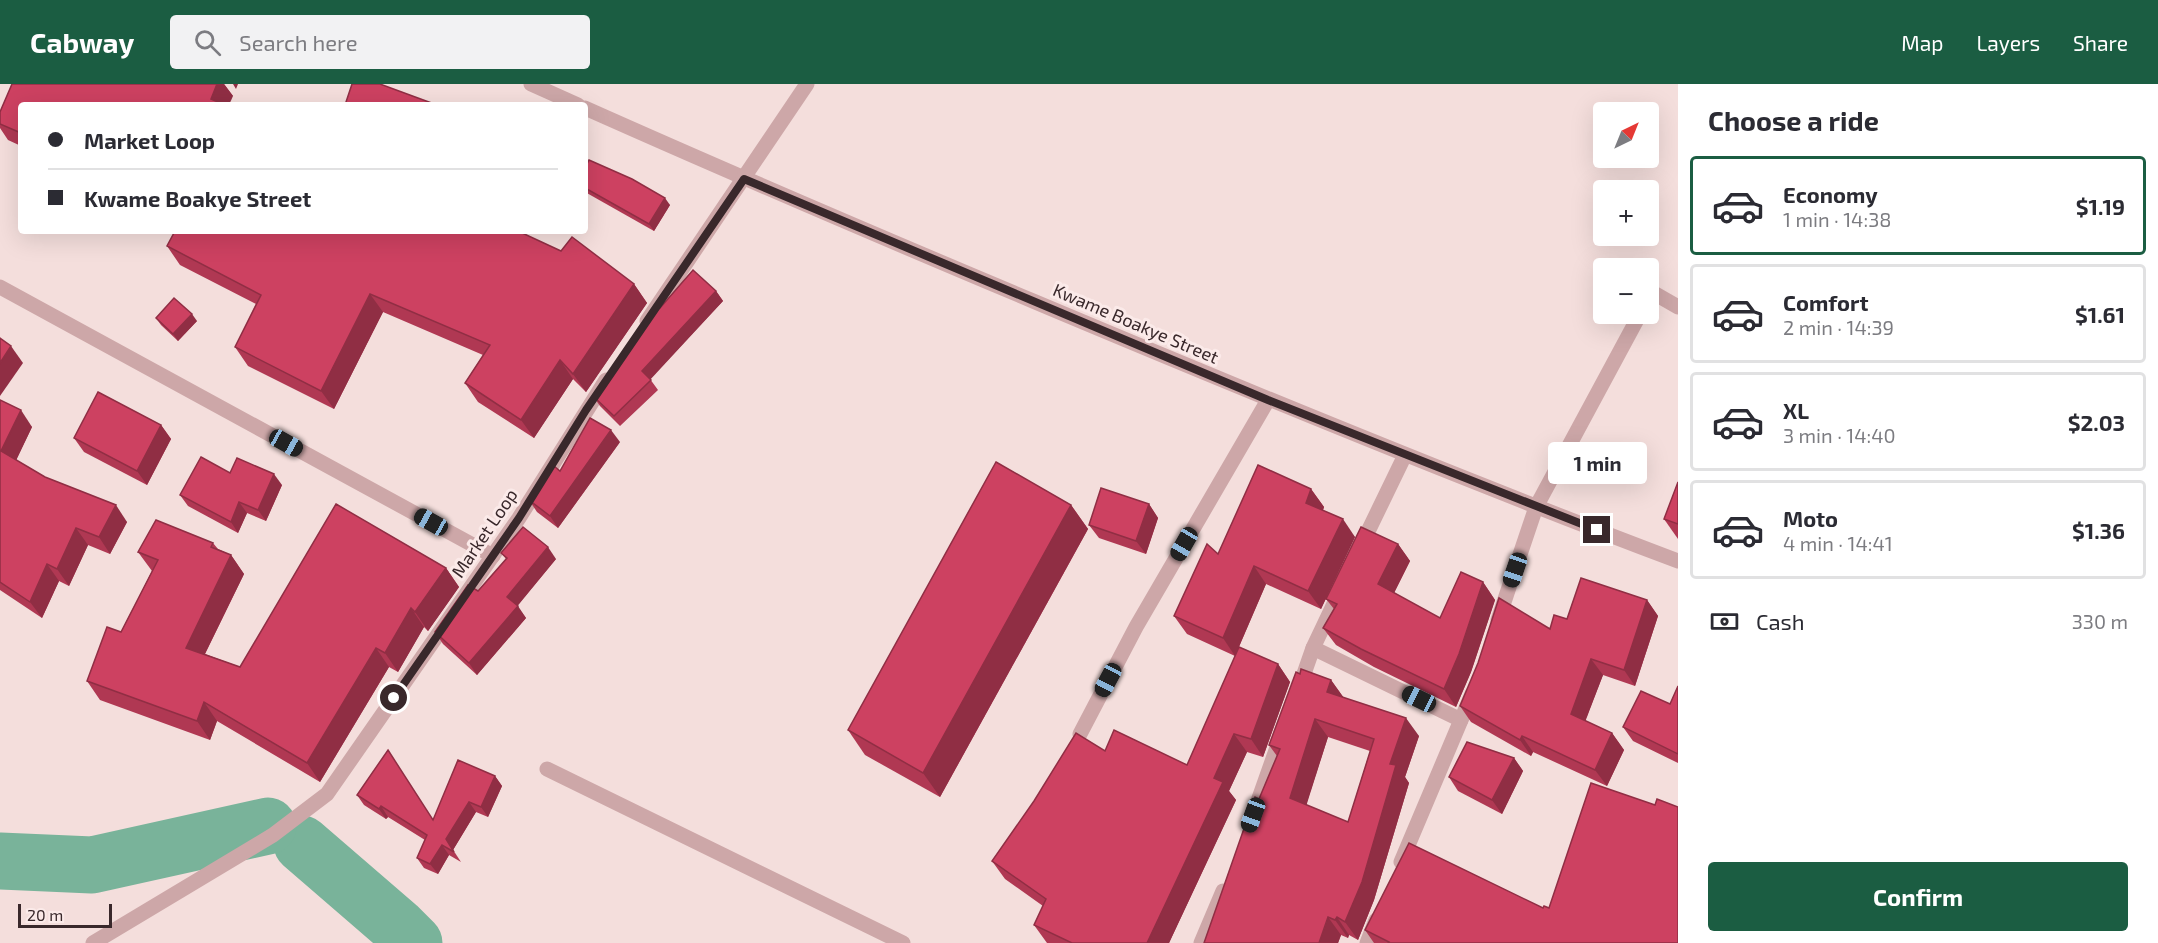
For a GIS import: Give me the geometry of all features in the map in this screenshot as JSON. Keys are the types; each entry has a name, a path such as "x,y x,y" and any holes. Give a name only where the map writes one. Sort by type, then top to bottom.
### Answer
{"street":[{"path":"531,84 571,102"},
{"path":"638,333 807,84"},
{"name":"Kwame Boakye Street","path":"588,109 744,179 1268,400 1678,561"},
{"path":"0,286 493,556"},
{"path":"1659,296 1678,307"},
{"path":"1495,630 1536,507 1635,324"},
{"name":"Market Loop","path":"93,943 273,835 327,794 493,556 612,371"},
{"path":"1080,734 1136,627 1268,400"},
{"path":"1293,703 1313,648 1405,455"},
{"path":"1313,648 1461,720"},
{"path":"1394,879 1476,684"},
{"path":"1246,835 1286,725"},
{"path":"547,769 903,943"},
{"path":"1201,943 1229,878"},
{"path":"1367,943 1380,911"}],"building":[{"path":"12,84 217,84 211,99 218,102 18,102 18,132 0,124 0,112"},
{"path":"352,84 380,84 429,102 346,102"},
{"path":"589,160 632,179 665,198 649,224 588,190"},
{"path":"173,234 524,234 561,251 572,237 634,284 573,374 560,360 521,420 465,383 490,345 370,294 321,391 235,347 261,295 167,246"},
{"path":"693,270 716,291 642,371 651,380 614,416 593,396 656,305 660,308"},
{"path":"174,298 192,314 173,334 156,318"},
{"path":"0,338 11,346 0,363"},
{"path":"98,392 161,425 137,471 74,438"},
{"path":"0,400 21,410 1,451 45,477 116,505 99,537 76,528 57,569 47,564 30,602 0,582"},
{"path":"590,418 611,430 550,516 529,500 554,466 560,471"},
{"path":"201,457 230,473 237,458 274,474 258,510 239,502 231,522 180,495"},
{"path":"996,462 1071,505 923,773 848,730"},
{"path":"1258,465 1311,489 1306,503 1343,519 1308,591 1254,566 1223,638 1174,616 1207,544 1218,554"},
{"path":"1678,482 1678,524 1664,519"},
{"path":"1101,488 1149,504 1136,541 1089,525"},
{"path":"336,504 446,568 415,612 411,608 385,653 376,648 307,763 204,702 197,721 87,681 107,627 121,632 158,560 138,552 156,520 213,543 211,547 231,555 186,648 240,667"},
{"path":"523,527 548,547 507,597 518,606 469,663 435,632 468,585 478,591 507,558 501,553"},
{"path":"1361,527 1398,544 1378,584 1440,618 1461,572 1483,582 1459,654 1444,689 1323,628 1337,604 1326,599"},
{"path":"1581,578 1647,600 1624,670 1591,659 1571,714 1612,733 1595,770 1522,736 1520,740 1460,706 1478,663 1499,598 1550,629 1554,615 1567,619"},
{"path":"1239,647 1278,664 1251,739 1234,734 1214,778 1223,782 1147,943 1072,943 1034,925 1046,899 992,861 1034,801 1076,733 1105,751 1114,730 1187,765"},
{"path":"1301,669 1331,680 1327,692 1406,718 1390,764 1396,765 1362,882 1345,922 1337,917 1335,920 1328,917 1319,943 1204,943 1255,797 1259,799 1280,749 1269,745 1296,672 1300,674","holes":["1315,719 1374,739 1348,822 1290,798"]},
{"path":"1678,686 1678,754 1623,727 1641,691 1670,704"},
{"path":"1467,742 1514,758 1492,800 1449,777"},
{"path":"388,750 433,820 458,760 495,776 481,807 469,802 446,839 454,852 442,845 430,864 417,858 427,835 381,806 379,809 357,795"},
{"path":"1591,783 1655,805 1657,799 1678,807 1678,943 1388,943 1365,930 1409,843 1543,908 1544,906 1549,908"}],"waterway":[{"path":"0,861 92,865 268,826"},
{"path":"302,844 414,943"}],"route":[{"path":"394,698 519,518 586,410 744,179 1268,400 1597,530"}]}
